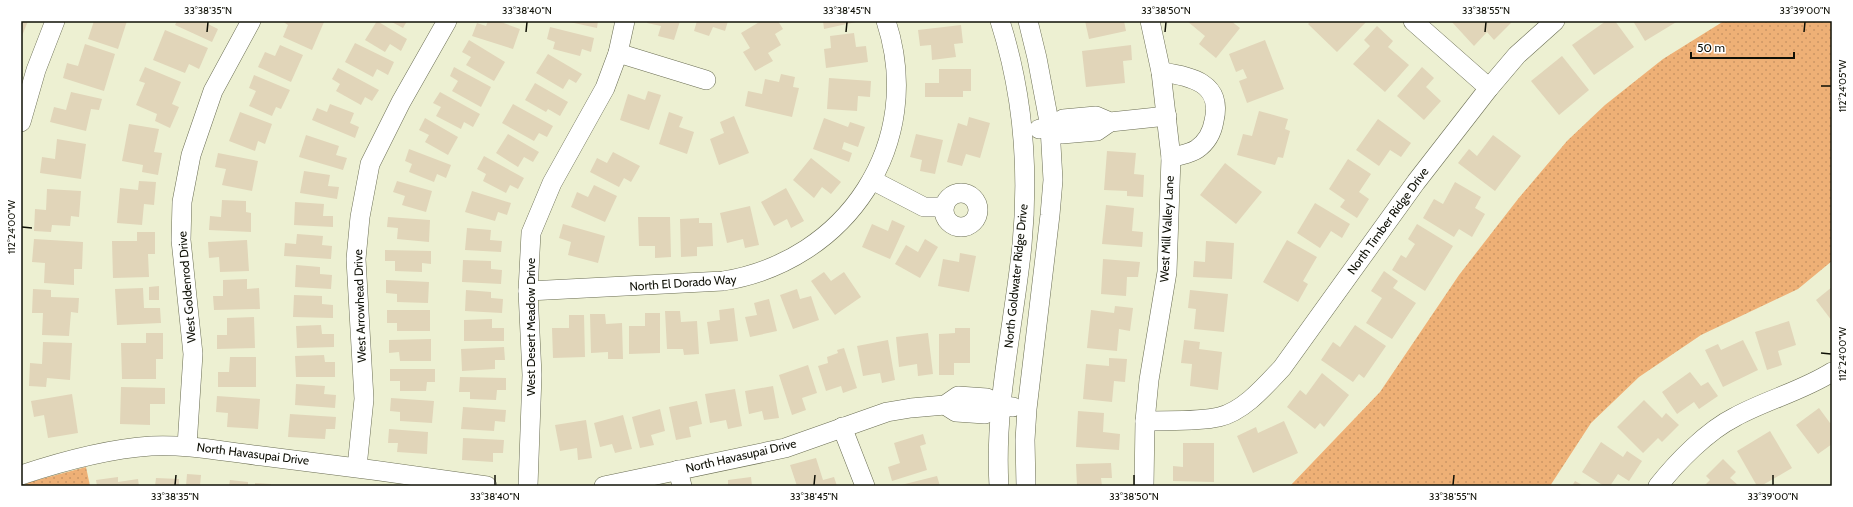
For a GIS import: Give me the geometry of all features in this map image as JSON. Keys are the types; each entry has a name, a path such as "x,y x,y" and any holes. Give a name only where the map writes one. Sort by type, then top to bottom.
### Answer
{"street":[{"path":"21,122 36,70 55,21"},
{"name":"West Goldenrod Drive","path":"187,446 192,354 181,240 182,202 191,155 214,91 251,21"},
{"name":"West Arrowhead Drive","path":"357,467 364,398 356,259 360,217 370,164 401,102 446,21"},
{"name":"West Desert Meadow Drive","path":"528,486 532,375 528,291 531,233 552,182 604,88 618,53 625,21"},
{"name":"North El Dorado Way","path":"528,291 700,284 747,278 787,263 810,249 846,217 872,180 891,130 895,104 896,76 894,49 886,21"},
{"name":"North Goldwater Ridge Drive","path":"999,486 998,446 1001,406 1022,245 1025,174 1023,130 1013,67 1000,21"},
{"path":"1026,486 1025,440 1027,409 1053,180 1050,127 1037,58 1028,21"},
{"name":"West Mill Valley Lane","path":"1144,486 1145,421 1149,380 1167,272 1171,158 1161,72 1150,21"},
{"path":"1413,21 1489,88"},
{"name":"North Timber Ridge Drive","path":"1145,421 1220,417 1241,406 1258,393 1282,368 1416,182 1489,88 1517,55 1555,21"},
{"path":"618,53 706,80"},
{"path":"1161,72 1187,75 1201,82 1213,94 1216,113 1211,134 1196,149 1171,158"},
{"path":"1023,130 1050,127 1062,134 1090,132 1097,131 1110,122 1167,116"},
{"path":"872,180 924,207 944,207"},
{"path":"1658,486 1675,465 1704,439 1734,417 1832,372"},
{"name":"North Havasupai Drive","path":"604,486 680,478 785,448 887,412 945,405 956,412 985,414 1001,406"},
{"path":"1001,406 1027,409"},
{"path":"842,427 865,486"},
{"name":"North Havasupai Drive","path":"21,474 118,449 151,446 187,446 357,467 487,486"}],"shaded area":[{"path":"1724,21 1832,21 1832,261 1798,289 1701,335 1639,377 1591,423 1550,486 1290,486 1380,392 1459,275 1518,199 1567,141 1605,105 1663,59"},
{"path":"86,467 90,486 22,486 30,482"}],"building":[{"path":"21,21 28,21 22,36 21,35"},
{"path":"94,21 127,21 118,49 88,39"},
{"path":"177,21 208,21 206,23 218,29 212,42 175,25"},
{"path":"282,21 324,22 312,50 283,37 288,25"},
{"path":"377,21 407,39 401,51 390,44 385,52 365,40"},
{"path":"390,21 407,21 403,28"},
{"path":"488,21 498,21 520,29 513,49 472,36 477,23 486,26"},
{"path":"565,21 598,21 597,28"},
{"path":"648,21 680,21 674,40 658,36 661,26 647,23"},
{"path":"697,21 728,21 725,31 713,27 709,36 694,31"},
{"path":"761,21 778,21 783,29 775,34 781,45 768,53 773,61 755,71 743,52 750,48 741,33"},
{"path":"823,21 856,21 856,22 824,29"},
{"path":"1085,21 1124,21 1126,31 1089,39"},
{"path":"1187,21 1231,21 1240,28 1216,58 1199,44 1205,36"},
{"path":"1311,21 1367,21 1337,52 1308,24"},
{"path":"1451,21 1509,21 1511,23 1494,40 1487,32 1474,46"},
{"path":"1606,21 1615,21 1634,47 1594,75 1572,45"},
{"path":"1633,21 1678,21 1645,41"},
{"path":"961,25 963,43 954,44 956,57 932,60 931,45 920,46 918,30"},
{"path":"1377,26 1393,41 1388,47 1409,65 1385,92 1353,64 1370,46 1364,40"},
{"path":"550,27 594,38 591,52 582,49 580,56 553,49 555,42 547,39"},
{"path":"165,30 208,48 199,69 189,64 185,73 153,60"},
{"path":"854,33 856,47 866,46 868,62 826,68 824,49 831,48 830,36"},
{"path":"469,40 505,62 494,81 466,65 471,57 462,52"},
{"path":"1265,40 1284,89 1247,103 1239,81 1247,78 1243,69 1236,72 1229,54"},
{"path":"355,43 394,62 388,75 377,69 373,77 345,62"},
{"path":"85,44 115,54 104,91 63,78 67,63 78,66"},
{"path":"280,45 303,55 291,82 258,67 265,52 275,56"},
{"path":"1131,45 1132,60 1123,61 1125,83 1086,87 1082,51"},
{"path":"548,54 582,74 576,83 569,79 563,89 536,73"},
{"path":"1562,56 1589,90 1559,115 1531,81"},
{"path":"145,67 181,82 172,104 179,107 170,128 155,121 157,114 136,105 145,83 139,81"},
{"path":"454,67 491,87 481,107 452,91 458,81 450,76"},
{"path":"1422,67 1434,78 1426,87 1441,101 1424,120 1397,96"},
{"path":"338,68 379,90 372,101 365,97 361,105 336,91 340,84 332,79"},
{"path":"939,69 971,69 971,91 963,91 963,97 925,97 925,83 939,83"},
{"path":"781,74 795,77 793,87 799,88 792,117 745,106 748,91 762,94 765,79 779,82"},
{"path":"254,75 290,90 281,109 276,107 272,116 249,106 256,91 249,88"},
{"path":"829,78 871,81 870,97 858,96 857,111 827,109"},
{"path":"535,83 568,102 560,116 548,109 546,112 525,100"},
{"path":"648,91 661,95 649,130 620,120 628,94 645,100"},
{"path":"71,92 102,99 99,110 91,109 86,131 50,122 54,107 66,110"},
{"path":"440,92 480,114 473,127 464,122 461,129 436,116 441,107 433,103"},
{"path":"330,104 354,113 350,123 359,127 355,138 312,120 317,108 327,112"},
{"path":"513,104 553,126 547,137 539,133 534,141 502,123"},
{"path":"1259,111 1288,119 1285,129 1290,131 1283,158 1278,157 1275,165 1237,155 1243,134 1252,136"},
{"path":"240,112 272,124 265,144 258,141 255,151 229,141"},
{"path":"669,112 683,117 679,127 694,132 687,154 659,144"},
{"path":"734,116 749,153 719,165 710,139 724,133 720,122"},
{"path":"969,117 990,123 980,158 966,154 962,166 947,162 958,123 967,126"},
{"path":"425,118 458,137 448,155 425,142 429,135 419,130"},
{"path":"824,118 848,127 850,122 865,127 858,147 844,142 842,149 852,153 849,162 813,149"},
{"path":"1378,119 1411,143 1401,157 1390,150 1379,166 1356,150"},
{"path":"129,124 159,129 154,152 162,153 158,175 142,172 143,165 122,161"},
{"path":"508,134 539,152 533,162 524,157 518,167 496,153"},
{"path":"916,134 943,140 935,174 920,171 922,160 910,157"},
{"path":"306,135 339,146 336,155 347,158 343,170 299,157"},
{"path":"1493,135 1521,156 1495,191 1458,163 1469,149 1477,156"},
{"path":"57,139 86,144 81,179 40,173 42,157 55,159"},
{"path":"409,149 451,165 446,178 437,174 434,182 409,172 412,164 405,161"},
{"path":"1107,151 1136,153 1134,174 1144,175 1143,197 1127,196 1127,191 1104,190"},
{"path":"613,152 640,166 631,182 624,178 619,187 590,172 597,158 607,163"},
{"path":"218,153 258,161 252,191 222,185 226,169 215,167"},
{"path":"484,156 524,178 518,189 510,185 506,193 483,181 486,174 477,169"},
{"path":"811,158 841,182 831,194 822,187 814,198 793,180"},
{"path":"1348,159 1371,174 1359,192 1369,199 1357,218 1340,207 1345,200 1329,189"},
{"path":"1225,163 1262,192 1236,224 1200,195"},
{"path":"304,171 330,175 328,186 339,187 337,199 300,193"},
{"path":"139,181 156,182 154,205 144,204 142,225 117,223 120,188 138,190"},
{"path":"397,181 432,191 426,212 402,205 405,196 393,192"},
{"path":"1455,182 1481,197 1475,208 1485,214 1472,237 1459,229 1454,237 1423,218 1434,199 1443,204"},
{"path":"594,185 617,196 605,222 571,207 577,192 588,197"},
{"path":"786,188 804,221 791,228 787,219 774,226 761,202"},
{"path":"47,189 81,191 79,217 71,216 70,226 52,225 51,232 34,231 35,209 46,210"},
{"path":"472,191 511,203 507,215 498,212 495,221 465,212"},
{"path":"222,200 246,201 246,212 251,213 251,232 209,230 210,216 221,217"},
{"path":"295,202 324,204 323,216 333,216 333,227 294,225"},
{"path":"1315,203 1350,224 1342,238 1331,231 1320,248 1297,233"},
{"path":"1106,205 1134,208 1132,231 1143,232 1142,247 1102,244"},
{"path":"750,206 759,245 745,248 743,239 727,243 720,213"},
{"path":"388,217 430,220 429,242 397,239 398,228 387,227"},
{"path":"638,217 670,217 671,257 655,258 655,246 639,246"},
{"path":"699,218 699,223 712,223 713,246 697,247 697,256 681,257 680,219"},
{"path":"892,220 905,226 890,259 862,247 872,224 888,231"},
{"path":"563,224 605,236 598,263 568,255 571,242 559,238"},
{"path":"1417,224 1453,246 1425,291 1392,270 1401,255 1406,258 1415,244 1408,239"},
{"path":"467,228 491,230 490,240 502,241 501,252 465,250"},
{"path":"137,232 155,232 155,254 148,254 149,277 113,278 112,241 137,241"},
{"path":"297,234 323,236 322,245 332,246 331,259 284,256 285,243 296,244"},
{"path":"34,239 83,242 82,269 74,269 74,285 44,283 45,263 32,262"},
{"path":"925,239 938,247 920,278 895,264 906,245 918,252"},
{"path":"247,240 249,271 220,272 219,257 209,258 208,242"},
{"path":"1287,240 1317,257 1303,281 1308,284 1298,302 1263,282"},
{"path":"1206,241 1234,243 1232,279 1193,277 1194,261 1205,262"},
{"path":"385,250 431,251 431,264 422,263 422,272 395,271 395,261 385,261"},
{"path":"960,253 976,256 969,292 938,286 943,259 959,262"},
{"path":"1103,259 1140,262 1138,277 1127,277 1126,296 1101,294"},
{"path":"463,260 491,261 491,269 502,270 501,284 462,282"},
{"path":"296,265 320,267 320,274 332,275 331,289 295,287"},
{"path":"1384,271 1398,281 1393,288 1416,303 1392,339 1366,323 1382,298 1371,291"},
{"path":"824,272 831,281 844,272 861,297 835,315 811,281"},
{"path":"247,279 247,289 259,288 260,309 214,310 213,296 223,296 223,280"},
{"path":"386,280 429,282 428,303 397,302 397,294 386,293"},
{"path":"159,286 159,300 149,300 149,287"},
{"path":"1832,287 1832,321 1816,300"},
{"path":"143,288 144,308 160,308 161,323 117,325 115,289"},
{"path":"33,289 51,290 51,297 79,298 78,313 71,312 69,336 42,335 43,313 32,313"},
{"path":"797,289 800,299 811,296 819,320 793,329 780,295"},
{"path":"466,290 491,292 491,298 503,299 502,313 465,311"},
{"path":"1190,290 1228,294 1224,332 1194,329 1196,309 1188,308"},
{"path":"294,295 322,296 322,304 333,305 333,318 293,317"},
{"path":"769,299 777,331 750,337 745,317 757,315 754,303"},
{"path":"1115,306 1133,308 1130,331 1119,329 1117,351 1087,348 1091,310 1114,313"},
{"path":"734,308 738,341 710,344 707,322 720,320 719,310"},
{"path":"387,310 430,310 430,331 397,331 397,323 387,323"},
{"path":"665,311 680,311 681,322 697,321 699,354 684,355 683,349 667,349"},
{"path":"645,313 660,313 660,353 629,354 629,326 645,326"},
{"path":"590,314 605,314 606,324 622,323 623,359 608,359 608,352 591,353"},
{"path":"569,315 584,315 585,357 553,358 552,328 569,328"},
{"path":"254,317 255,348 217,349 217,335 227,335 227,318"},
{"path":"492,319 492,328 504,328 504,341 464,341 464,320"},
{"path":"1789,321 1796,345 1778,351 1782,365 1767,370 1755,332"},
{"path":"321,325 322,334 334,334 334,347 297,348 296,326"},
{"path":"1355,325 1386,346 1364,378 1359,374 1353,382 1321,360 1333,342 1340,347"},
{"path":"955,328 970,328 970,363 954,363 954,375 939,375 939,334 955,333"},
{"path":"146,333 163,333 163,359 156,359 156,379 122,379 121,343 146,343"},
{"path":"928,333 933,374 918,376 917,364 899,367 896,337"},
{"path":"431,339 431,361 400,361 399,352 389,353 389,340"},
{"path":"888,340 895,380 882,383 880,373 863,376 857,346"},
{"path":"1184,340 1200,342 1199,349 1222,352 1218,390 1190,386 1192,364 1181,363"},
{"path":"1743,340 1758,370 1723,387 1705,350 1718,344 1721,350"},
{"path":"43,342 72,343 70,380 47,378 46,387 29,386 30,363 42,364"},
{"path":"504,347 505,360 495,360 495,369 462,371 461,349"},
{"path":"844,348 857,388 843,393 841,386 826,391 818,366 828,363 827,357 838,353 837,350"},
{"path":"324,355 325,362 335,362 335,377 296,377 295,356"},
{"path":"230,357 256,357 256,387 218,387 218,372 229,372"},
{"path":"1109,358 1127,359 1125,382 1114,381 1112,402 1083,399 1086,364 1109,366"},
{"path":"808,365 817,393 802,398 806,410 792,415 779,375"},
{"path":"390,369 435,369 435,382 427,382 426,391 400,391 400,381 390,381"},
{"path":"1690,372 1701,386 1708,382 1718,396 1699,409 1694,402 1677,414 1662,392"},
{"path":"1322,373 1349,395 1324,427 1320,423 1315,429 1287,407 1300,390 1306,395"},
{"path":"460,377 506,378 506,390 497,390 496,400 470,399 470,392 459,392"},
{"path":"296,384 325,386 324,394 336,395 335,408 295,405"},
{"path":"773,386 779,418 764,420 762,411 749,414 745,391"},
{"path":"121,387 165,388 165,404 150,404 150,425 120,424"},
{"path":"735,389 742,426 728,429 726,420 710,423 705,394"},
{"path":"72,394 78,433 48,438 44,415 34,417 31,401"},
{"path":"217,396 260,399 258,429 227,427 228,413 216,412"},
{"path":"391,398 434,401 432,423 400,421 400,412 390,411"},
{"path":"1644,400 1662,418 1666,413 1679,425 1662,442 1658,438 1643,453 1617,427"},
{"path":"697,401 702,424 689,427 691,437 676,440 669,407"},
{"path":"463,407 506,410 505,422 495,421 494,431 461,429"},
{"path":"1819,408 1830,423 1832,422 1832,444 1818,454 1796,425"},
{"path":"660,409 665,431 651,435 654,445 640,448 632,417"},
{"path":"1078,411 1104,413 1103,432 1120,434 1119,450 1076,447"},
{"path":"290,414 336,417 335,429 326,429 325,439 288,437"},
{"path":"623,415 632,449 615,453 612,444 600,447 594,423"},
{"path":"586,420 592,458 578,460 577,448 560,451 555,425"},
{"path":"1284,421 1298,453 1253,473 1237,436 1256,427 1258,433"},
{"path":"389,429 428,432 427,454 397,452 398,443 388,443"},
{"path":"1770,431 1792,468 1761,486 1757,486 1737,451"},
{"path":"923,434 926,444 920,446 927,470 892,481 888,467 900,463 894,443"},
{"path":"463,438 504,440 503,453 493,453 493,462 462,460"},
{"path":"1601,442 1623,457 1627,451 1642,461 1629,481 1618,474 1610,486 1604,486 1582,472"},
{"path":"1183,443 1214,443 1214,482 1173,481 1173,466 1183,467"},
{"path":"816,458 823,480 834,477 837,486 797,486 790,465"},
{"path":"1723,459 1736,472 1730,478 1739,486 1704,486 1710,480 1706,476"},
{"path":"1111,463 1112,478 1101,478 1102,486 1077,486 1076,464"},
{"path":"187,474 201,475 200,486 186,486"},
{"path":"937,476 940,486 901,486 901,485"},
{"path":"118,477 118,482 138,479 139,486 97,486 96,480"},
{"path":"751,477 752,486 728,486 728,480"},
{"path":"156,478 179,479 179,486 155,486"},
{"path":"230,480 248,482 248,486 229,486"},
{"path":"1575,481 1584,486 1572,486"},
{"path":"255,483 271,484 271,486 255,486"}]}
